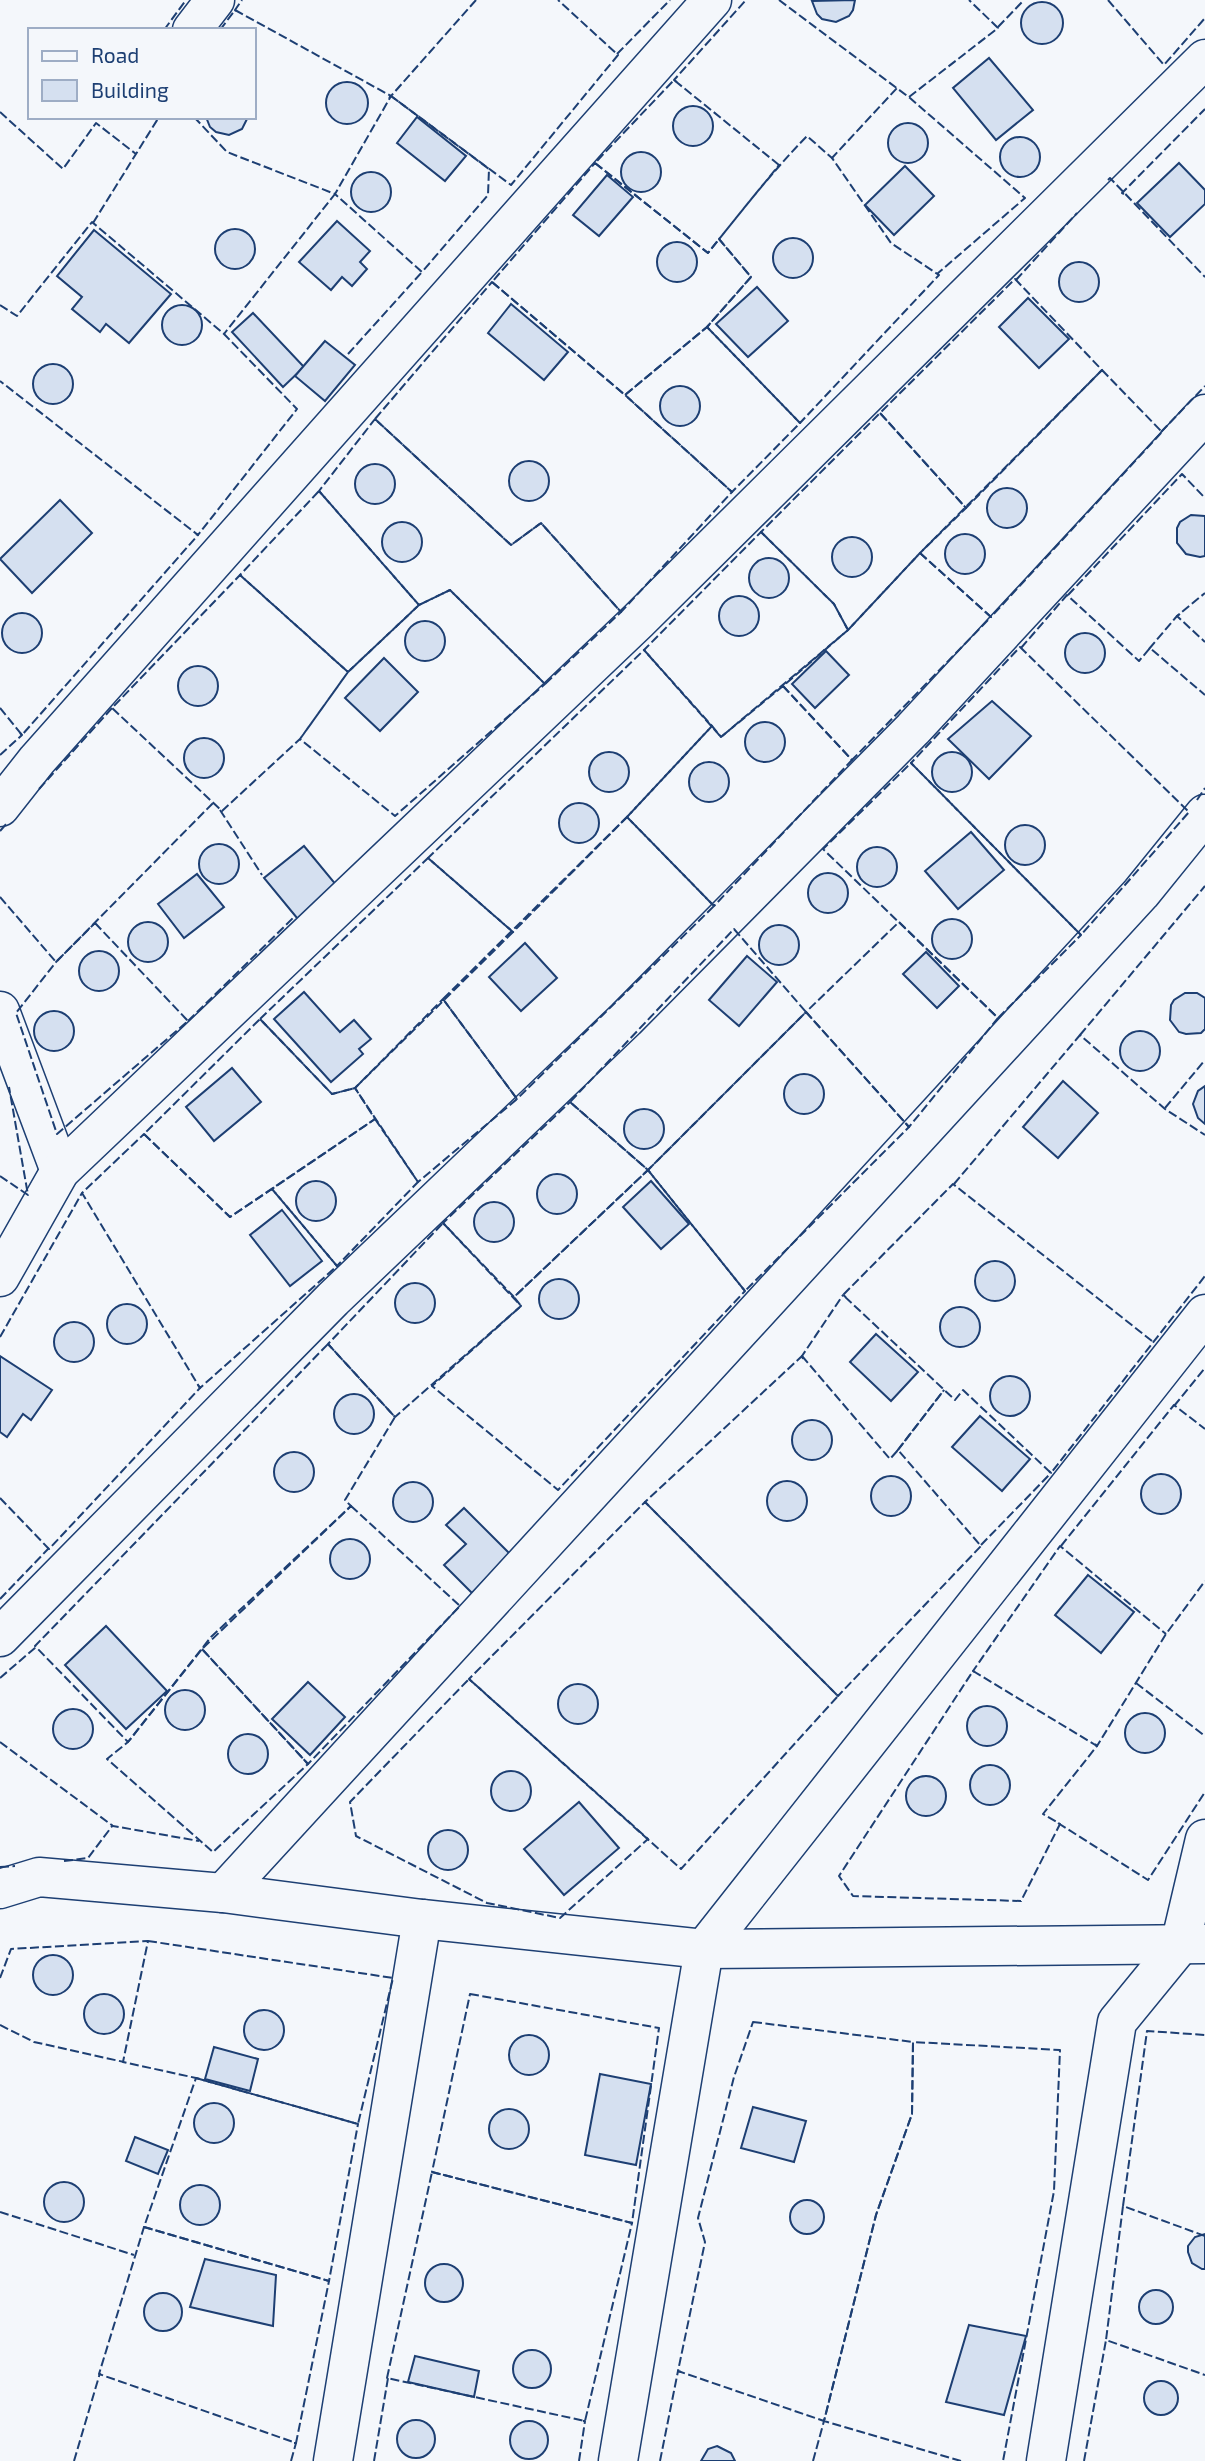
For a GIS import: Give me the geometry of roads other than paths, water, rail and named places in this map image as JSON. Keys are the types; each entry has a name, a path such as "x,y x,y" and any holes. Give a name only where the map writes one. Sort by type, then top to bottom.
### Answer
{"street":[{"path":"194,28 215,0"},
{"path":"0,807 37,760 712,0"},
{"path":"0,1277 60,1171 638,621 1205,59"},
{"path":"0,1637 333,1299 626,1019 913,729 1205,414"},
{"path":"223,1893 1140,893 1205,814"},
{"path":"0,1011 60,1171"},
{"path":"618,2461 704,1949 1205,1314"},
{"path":"1046,2461 1117,2022 1193,1945 1205,1839"},
{"path":"0,1889 39,1877 223,1893 422,1919 704,1949 1193,1945"},
{"path":"333,2461 422,1919"}]}
